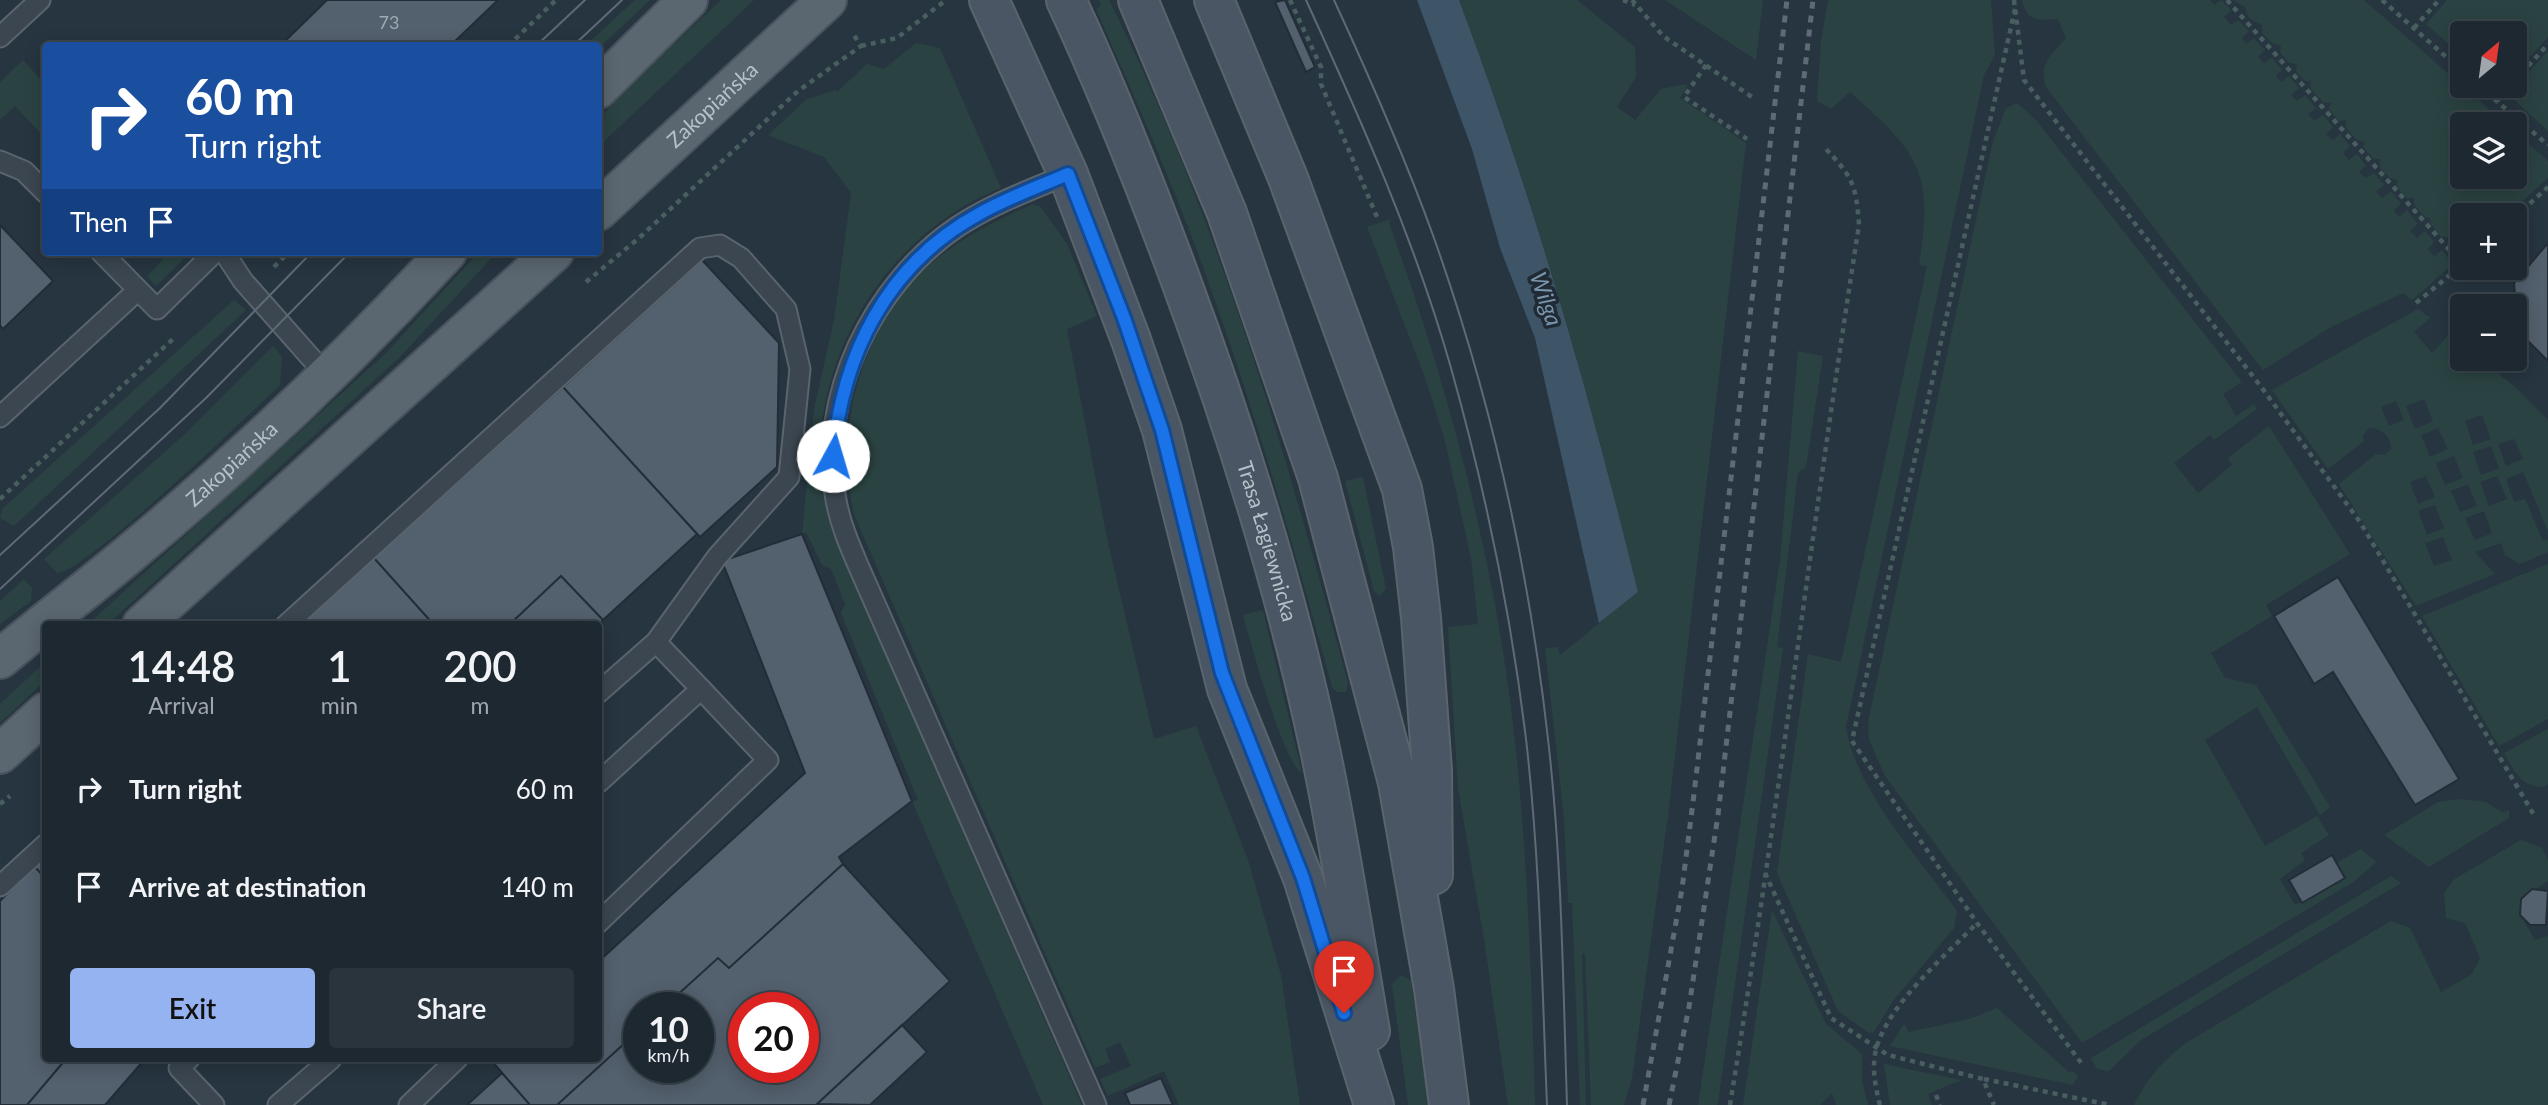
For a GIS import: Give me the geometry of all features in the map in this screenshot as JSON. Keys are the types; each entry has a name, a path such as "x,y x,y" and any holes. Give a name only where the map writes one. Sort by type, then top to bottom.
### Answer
{"main road":[{"path":"602,85 688,0"},
{"path":"989,0 1068,174 1127,328 1162,430 1227,690 1303,878 1374,1105"},
{"name":"Trasa Łagiewnicka","path":"1066,0 1122,125 1152,201 1213,367 1255,495 1301,664 1321,755 1382,1105"},
{"path":"1138,0 1227,213 1318,478 1398,783 1434,989 1449,1105"},
{"path":"1214,0 1288,178 1402,489 1413,547 1421,618 1432,770 1434,989"},
{"name":"Zakopiańska","path":"602,209 837,12"},
{"name":"Zakopiańska","path":"47,621 129,554 327,376 379,326 443,256"},
{"path":"146,621 550,256"},
{"name":"Zakopiańska","path":"0,659 42,625"},
{"path":"0,754 42,716"}],"lane":[{"path":"0,37 40,0"},
{"path":"0,146 42,190"},
{"path":"0,161 24,171"},
{"path":"1068,174 996,205 957,227 924,253 893,289 875,313 849,371 838,419 833,471 836,502 858,565 1096,1105"},
{"path":"290,621 700,248 720,244 741,258 786,309 800,369 789,477 717,557 656,642 602,689"},
{"path":"105,256 157,309 211,256"},
{"path":"227,256 243,281 327,376"},
{"path":"0,417 138,290"},
{"path":"602,919 768,760 656,642"},
{"path":"602,779 701,689"},
{"path":"0,886 42,848"},
{"path":"186,1062 179,1068 214,1105"},
{"path":"278,1105 328,1062"},
{"path":"409,1105 454,1062"}],"path":[{"path":"512,42 556,0"},
{"path":"836,66 861,46 897,38 946,0"},
{"path":"1290,0 1321,67 1321,84 1377,216"},
{"path":"1623,0 1637,6"},
{"path":"1632,0 1663,36 1752,97"},
{"path":"2014,0 2024,80 2262,388 2360,522 2534,815"},
{"path":"2227,0 2450,251"},
{"path":"2382,0 2450,60"},
{"path":"2414,28 2439,0"},
{"path":"2015,9 1852,741 1977,923 2081,1064"},
{"path":"837,12 861,46"},
{"path":"2527,68 2548,44"},
{"path":"1706,65 1684,97 1747,139"},
{"path":"2493,98 2548,145"},
{"path":"1730,1105 1795,676 1822,461 1859,225 1857,190 1840,163 1823,146"},
{"path":"2527,206 2548,187"},
{"path":"243,281 271,269 285,256"},
{"path":"2416,303 2450,274"},
{"path":"0,499 184,329"},
{"path":"1764,872 1831,1018 1876,1049 1983,1079 2110,1105"},
{"path":"1880,1105 1874,1076 1876,1049 1903,1002 1977,923"},
{"path":"1983,1079 1994,1105"},
{"path":"1936,1095 1940,1105"}],"green space":[{"path":"635,0 650,0 602,45 602,42 589,42"},
{"path":"721,0 754,0 602,143 602,116 631,84"},
{"path":"1099,0 1109,0 1148,82 1216,250 1246,336 1299,508 1348,683 1346,692 1337,692 1332,687 1276,490 1230,343 1172,186 1096,9 1101,6"},
{"path":"1459,0 1577,0 1635,47 1636,77 1617,107 1635,120 1661,89 1685,84 1688,85 1680,98 1746,143 1668,816 1632,1078 1624,1105 1591,1105 1585,954 1582,953 1586,1105 1580,1105 1572,903 1568,903 1564,818 1545,648 1558,647 1560,655 1638,592 1600,442 1535,219"},
{"path":"1665,0 1763,0 1756,60"},
{"path":"1828,0 1991,0 1995,55 1984,75 1846,727 1852,751 1876,800 1957,911 1954,928 1893,1001 1874,1032 1869,1033 1838,1011 1777,873 1808,654 1841,662 1927,266 1919,265 1924,207 1922,185 1916,166 1906,149 1850,92 1831,109 1817,101 1821,41"},
{"path":"2022,0 2210,0 2214,5 2221,0 2231,10 2224,17 2231,25 2238,20 2249,31 2242,38 2246,44 2254,38 2265,50 2258,57 2264,63 2272,58 2282,70 2276,76 2281,82 2289,76 2299,88 2291,95 2297,101 2305,95 2316,108 2308,114 2314,121 2323,115 2333,127 2326,134 2333,140 2340,134 2350,146 2343,153 2349,160 2357,154 2366,166 2359,172 2366,178 2374,173 2384,185 2376,192 2382,198 2391,191 2401,204 2394,210 2399,217 2407,210 2418,224 2410,231 2417,238 2425,231 2434,242 2428,249 2434,256 2442,250 2450,260 2450,267 2412,300 2403,293 2331,327 2263,370 2046,87 2045,65 2066,38 2058,19 2034,18 2024,7"},
{"path":"2233,0 2364,0 2450,75 2450,98 2476,98 2492,112 2450,112 2450,189 2527,189 2527,143 2548,161 2548,178 2520,203 2450,203 2450,246 2448,237 2441,237 2431,224 2430,218 2425,217 2414,205 2414,198 2407,198 2396,186 2398,180 2390,178 2380,167 2380,159 2374,159 2363,147 2365,142 2357,140 2346,128 2346,120 2339,121 2329,109 2331,103 2323,102 2311,89 2311,81 2305,81 2296,71 2297,64 2289,63 2280,52 2281,46 2272,43 2262,33 2262,25 2250,19 2245,7"},
{"path":"2447,0 2548,0 2548,37 2527,60 2527,21 2450,21 2450,45 2426,24"},
{"path":"916,43 940,48 1001,188 955,212 914,244 879,283 851,328 832,377 822,428 821,480 832,531 1082,1105 1043,1105 912,801 918,800 841,613 845,604 831,569 822,565 806,532 802,534 814,409 834,320 851,193 824,157 768,135 807,99 835,90 837,92 867,64 884,69"},
{"path":"2548,51 2548,131 2512,98 2527,98 2527,74"},
{"path":"23,60 42,81 42,135 15,106 0,120 0,82"},
{"path":"2017,103 2036,120 2242,382 2223,394 2236,416 2254,404 2257,409 2214,440 2210,435 2174,463 2198,493 2232,465 2228,458 2269,426 2350,554 2266,605 2272,616 2211,653 2225,678 2256,685 2330,807 2320,815 2257,707 2205,740 2265,846 2317,816 2329,835 2301,853 2305,860 2280,879 2295,905 2344,879 2336,863 2361,849 2376,862 2355,881 2082,1043 1885,776 1869,740 1868,722 1993,141 2006,108"},
{"path":"1033,204 1041,207 1067,244 1097,316 1067,329 1107,538 1154,739 1196,726 1248,860 1281,975 1300,1105 1179,1105 1164,1071 1108,1096 1100,1079 1131,1066 1120,1042 1105,1049 1110,1062 1095,1068 855,517 847,452 850,418 868,353 883,322 902,294 936,259 976,232"},
{"path":"1391,219 1389,223 1459,444 1502,644 1524,841 1535,1105 1508,1105 1484,939 1458,788 1448,627 1478,624 1471,558 1445,441 1427,383 1367,227"},
{"path":"160,256 187,256 156,286 147,276 163,260"},
{"path":"475,256 493,256 400,357 111,621 91,621 385,354"},
{"path":"234,300 246,310 14,526 0,518 2,509"},
{"path":"2418,309 2430,318 2414,332 2432,353 2450,335 2450,371 2495,371 2548,420 2548,531 2523,472 2506,479 2514,502 2525,499 2543,541 2548,540 2548,552 2520,564 2505,555 2501,543 2475,552 2495,574 2416,606 2339,484 2376,454 2385,455 2391,449 2387,436 2377,429 2368,428 2363,436 2364,441 2328,469 2272,390","holes":["2424,399 2433,421 2415,429 2406,406","2396,401 2404,420 2389,426 2381,407","2482,415 2491,439 2473,445 2465,421","2438,428 2448,449 2430,457 2421,435","2514,439 2523,459 2506,466 2498,444","2491,446 2499,468 2481,475 2473,452","2454,456 2463,478 2445,485 2436,463","2426,476 2435,497 2418,504 2410,482","2497,476 2507,499 2489,506 2480,482","2468,484 2477,506 2460,512 2451,491","2435,505 2444,528 2427,535 2418,511","2484,511 2492,533 2475,540 2465,518","2443,537 2452,560 2434,566 2425,543"]},
{"path":"273,346 282,357 280,385 132,521 74,566 57,573 44,559 184,435"},
{"path":"1798,351 1823,356 1806,467 1798,473 1777,647 1783,648 1718,1102 1717,1105 1698,1105 1780,560"},
{"path":"1363,477 1386,589 1380,596 1374,591 1345,481"},
{"path":"2548,564 2548,719 2499,746 2422,616"},
{"path":"24,579 32,588 31,601 0,624 0,601"},
{"path":"1263,610 1302,773 1295,765 1277,726 1243,615"},
{"path":"42,665 42,684 0,723 0,704"},
{"path":"2548,729 2548,784 2543,787 2535,786 2520,778 2504,753"},
{"path":"2460,799 2486,802 2503,813 2509,810 2509,818 2429,867 2384,835 2438,802"},
{"path":"2521,840 2542,848 2548,859 2548,881 2521,899 2520,914 2535,940 2548,936 2548,1105 2134,1105 2157,1069 2189,1041 2391,921 2410,928 2441,992 2472,974 2480,958 2465,923 2446,918 2444,893 2453,880"},
{"path":"2391,876 2401,883 2141,1040 2109,1071 2097,1069 2091,1058"},
{"path":"1772,910 1826,1024 1862,1054 1862,1081 1868,1105 1836,1105 1832,1093 1820,1105 1743,1105"},
{"path":"1401,975 1411,980 1428,1105 1408,1105 1392,984"},
{"path":"1997,1008 2070,1073 2072,1071 2078,1076 2073,1085 1890,1046 1904,1024 1909,1032 1969,1019"},
{"path":"1884,1064 1961,1080 1928,1094 1932,1105 1890,1105"}],"water":[{"name":"Wilga","path":"1417,0 1459,0 1511,146 1558,294 1600,442 1638,592 1599,623 1535,338 1500,248 1472,149"}],"building":[{"path":"327,0 498,0 454,42 284,42"},
{"path":"1285,0 1315,67 1306,72 1275,2"},
{"path":"0,225 53,281 3,329 0,325"},
{"path":"2548,243 2548,361 2527,340 2527,294 2515,294 2514,283 2517,280 2527,280 2527,268"},
{"path":"702,260 779,343 777,467 700,537 563,387"},
{"path":"563,387 697,534 603,620 561,576 513,621 430,621 374,558"},
{"path":"802,534 912,801 839,857 843,864 729,968 718,958 681,992 623,992 623,1045 557,1105 530,1105 493,1062 602,1062 602,958 805,773 722,561"},
{"path":"374,558 430,621 304,621"},
{"path":"561,576 603,620 602,621 513,621"},
{"path":"2338,577 2459,779 2415,805 2333,672 2314,684 2274,616"},
{"path":"2332,855 2345,878 2302,903 2289,880"},
{"path":"42,859 42,875 34,866"},
{"path":"843,864 950,981 816,1105 557,1105 623,1045 623,1083 714,1083 714,992 681,992 718,958 729,968"},
{"path":"34,866 42,875 42,1062 63,1062 27,1105 0,1105 0,901"},
{"path":"2532,889 2548,891 2546,925 2530,925 2520,915 2521,899"},
{"path":"902,1025 927,1052 870,1105 817,1104"},
{"path":"63,1062 142,1062 105,1105 27,1105"},
{"path":"502,1073 530,1105 467,1105"},
{"path":"1161,1078 1173,1105 1130,1105 1125,1093"}],"tram line":[{"path":"540,42 585,0"},
{"path":"577,42 622,0"},
{"path":"1306,0 1367,136 1421,274 1451,368 1486,506 1513,645 1531,784 1540,922 1547,1105"},
{"path":"1334,0 1374,88 1434,238 1473,360 1519,548 1540,675 1553,784 1567,1105"},
{"path":"0,555 160,408 308,256"},
{"path":"0,589 206,398 346,256"}],"railway":[{"path":"1643,1105 1682,889 1787,0"},
{"path":"1669,1105 1689,1007 1718,815 1813,0"}],"route":[{"path":"833,456 842,392 856,352 875,313 898,282 924,253 957,227 996,205 1068,174 1124,318 1162,430 1222,673 1238,719 1292,847 1344,1013"}]}
